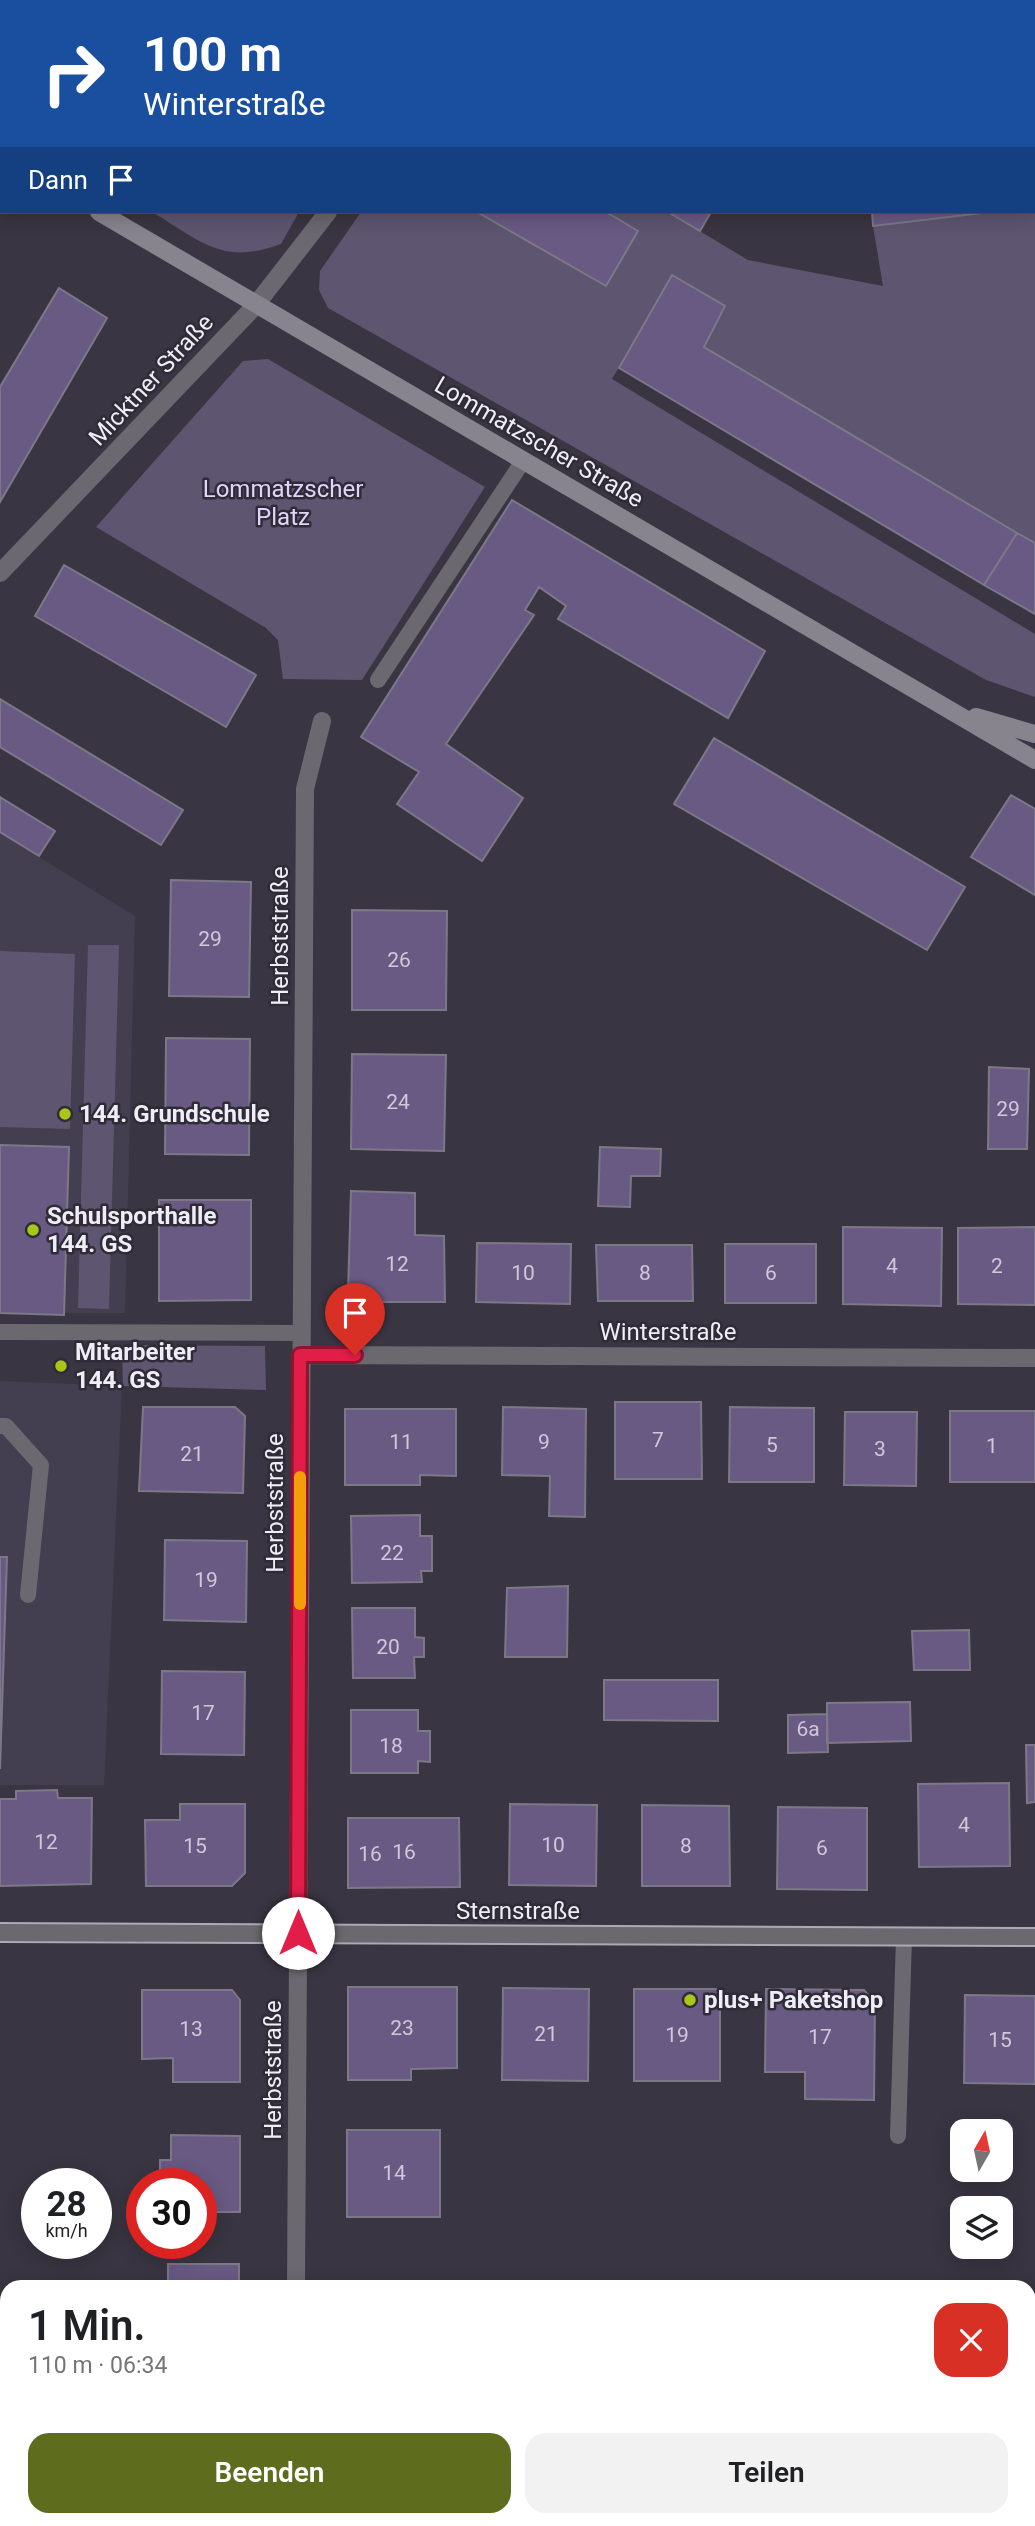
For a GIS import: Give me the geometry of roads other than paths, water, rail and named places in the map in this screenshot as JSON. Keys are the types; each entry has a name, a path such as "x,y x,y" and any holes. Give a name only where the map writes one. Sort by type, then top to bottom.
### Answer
{"main road":[{"name":"Lommatzscher Straße","path":"102,214 255,306 1035,760"},
{"name":"Lommatzscher Straße","path":"956,712 1035,734"}],"street":[{"name":"Micktner Straße","path":"0,573 255,306 326,214"},
{"name":"Herbststraße","path":"296,2280 305,789 322,721"},
{"name":"Winterstraße","path":"300,1355 1035,1358"},
{"name":"Sternstraße","path":"0,1932 1035,1937"}],"lane":[{"path":"378,680 523,461"},
{"path":"0,1332 301,1333"},
{"path":"0,1426 6,1426 41,1465 28,1595"},
{"path":"898,2136 904,1937"}],"tram line":[{"path":"0,1923 1035,1928"},
{"path":"0,1942 1035,1946"}],"place":[{"name":"144. Grundschule","path":"65,1114"},
{"name":"Schulsporthalle 144. GS","path":"33,1230"},
{"name":"Mitarbeiter 144. GS","path":"61,1366"},
{"name":"plus+ Paketshop","path":"690,2000"}],"park label":[{"name":"Lommatzscher Platz","path":"283,503"}]}
